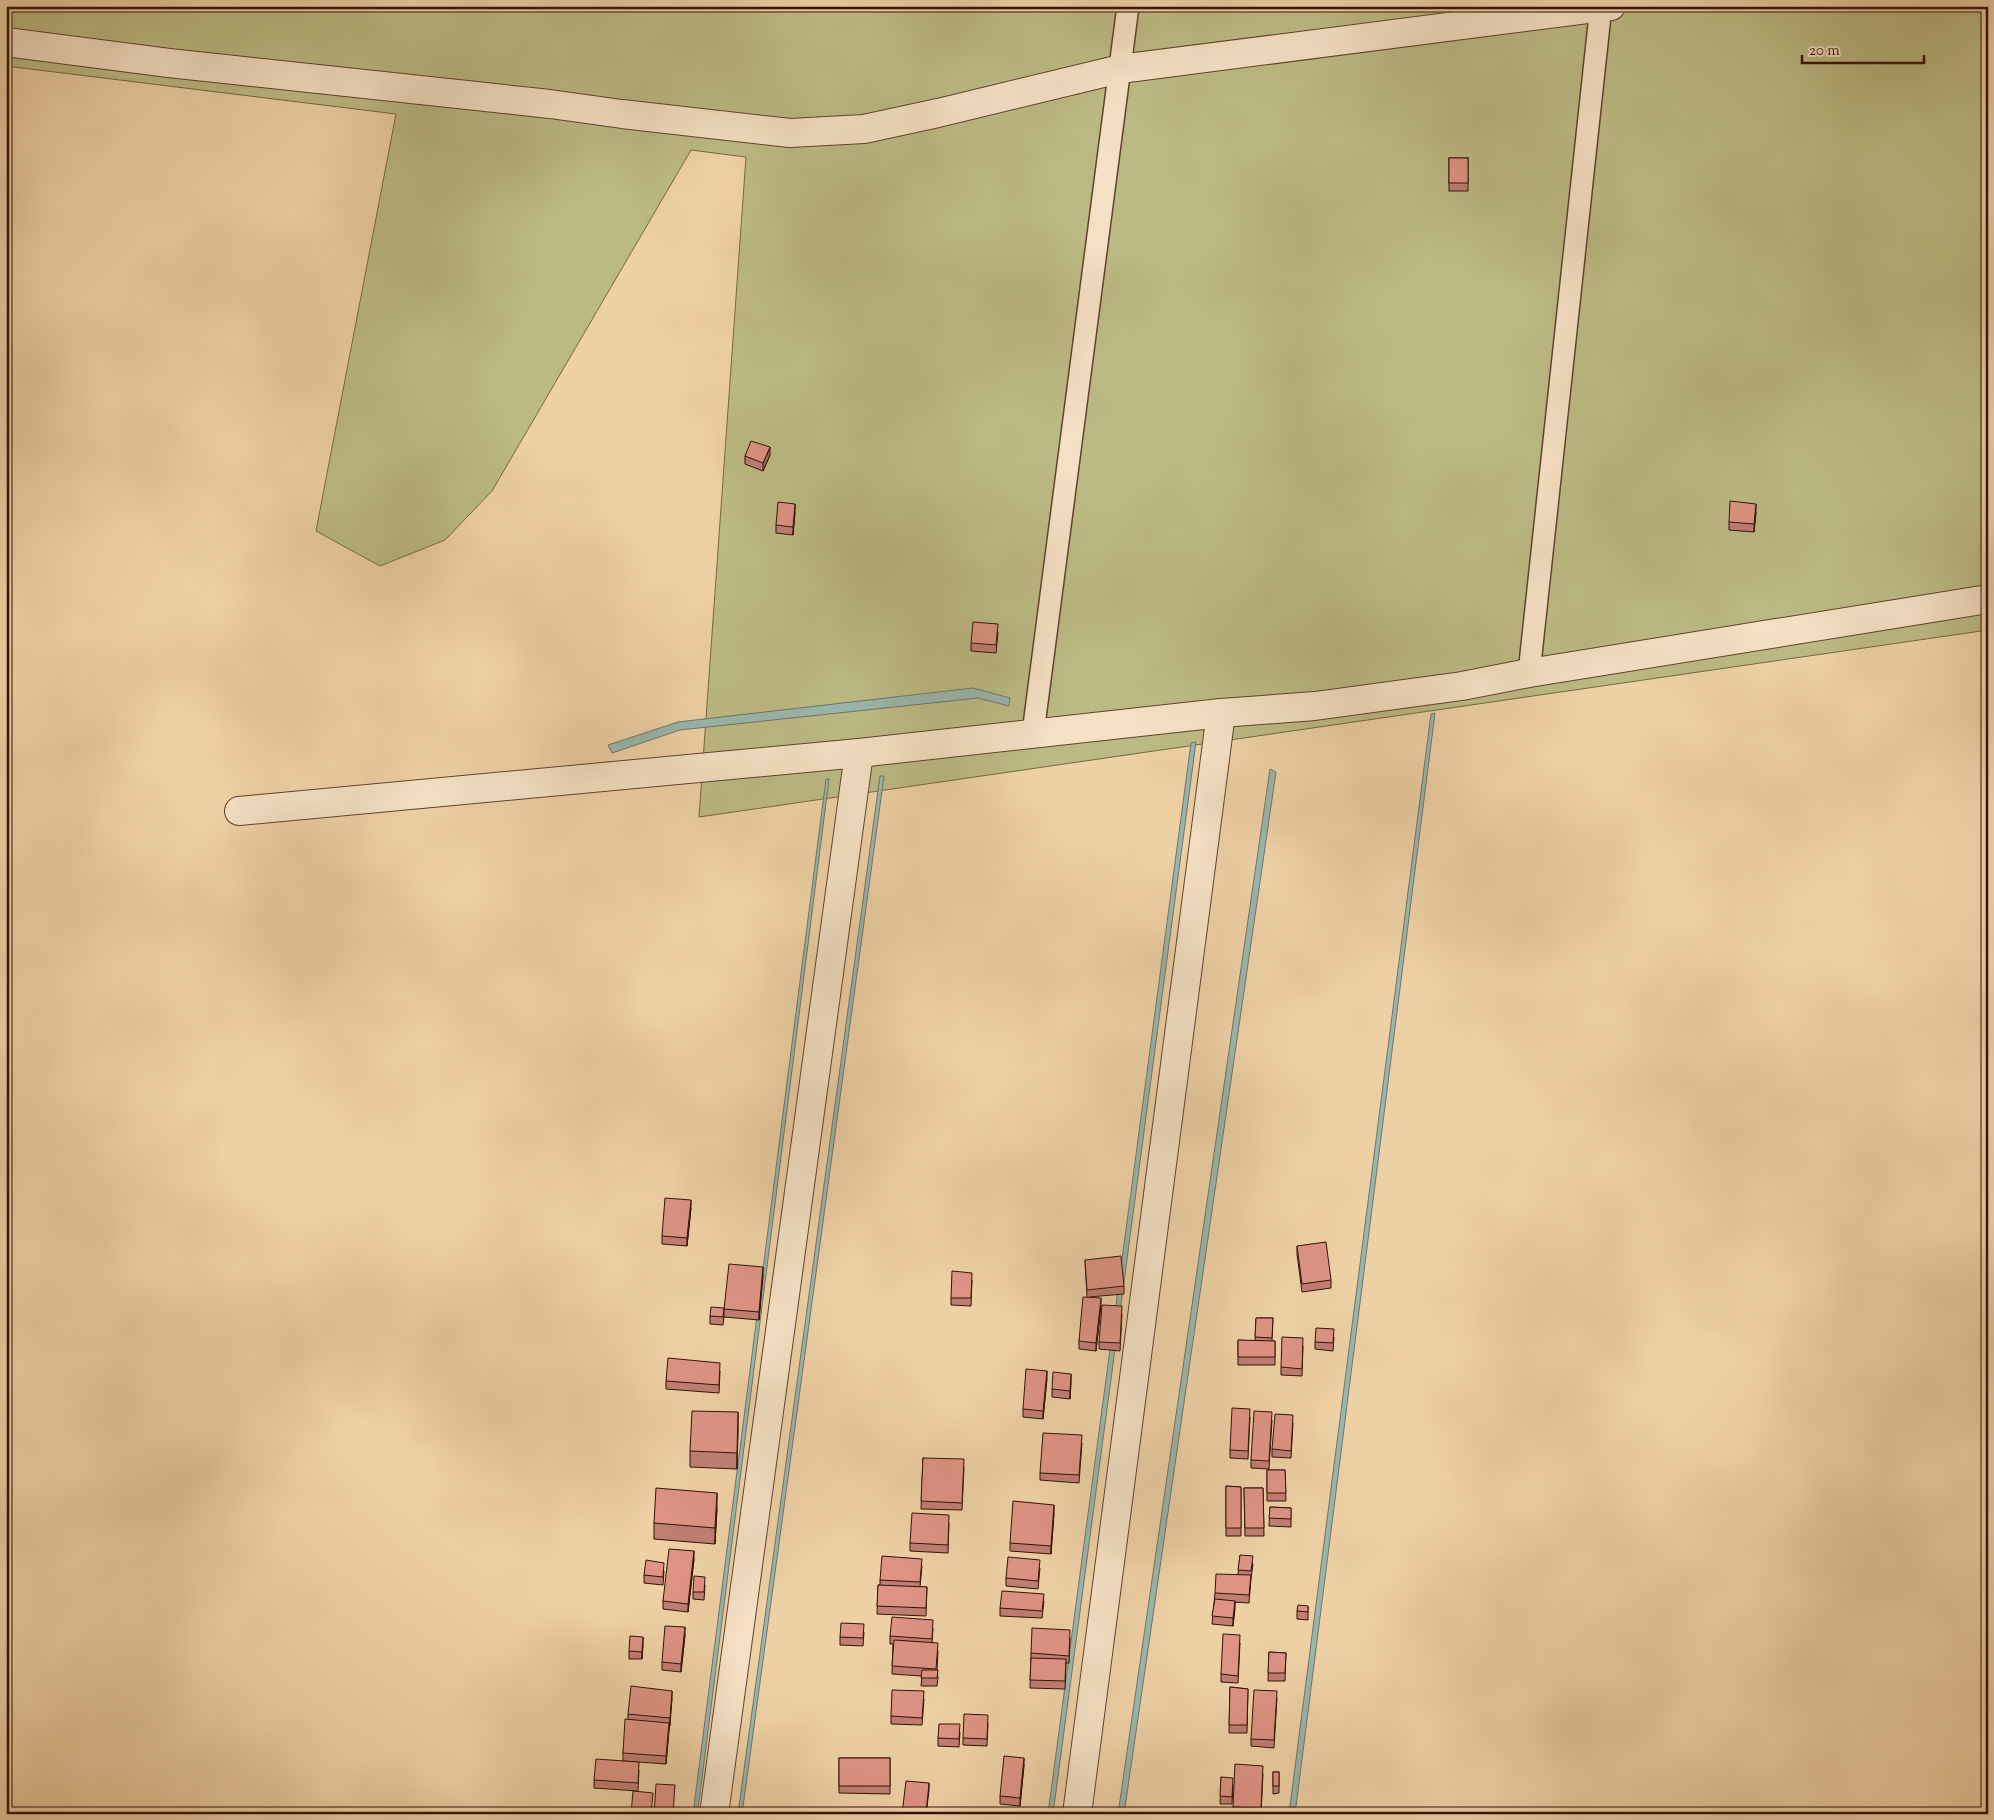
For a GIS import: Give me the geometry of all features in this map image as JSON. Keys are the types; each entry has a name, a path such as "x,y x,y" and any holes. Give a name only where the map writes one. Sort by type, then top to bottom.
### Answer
{"street":[{"path":"6,42 169,63 550,104 790,133 864,129 948,111 1120,68 1604,7"},
{"path":"240,811 859,753 1221,713 1325,704 1462,686 1529,673 1988,599"},
{"path":"1077,1814 1221,713"},
{"path":"714,1814 859,753"}],"lane":[{"path":"1033,733 1128,6"},
{"path":"1529,673 1604,7"}],"shaded area":[{"path":"6,6 1988,6 1988,630 699,817 746,157 691,150 492,491 445,540 380,566 316,531 396,114 6,66"}],"water":[{"path":"973,688 1010,698 1009,706 978,698 680,730 612,753 608,745 678,722"},
{"path":"1435,713 1295,1814 1289,1814 1431,714"},
{"path":"1196,742 1053,1814 1048,1814 1191,743"},
{"path":"1270,769 1276,772 1124,1814 1118,1814"},
{"path":"880,776 884,776 742,1814 738,1814"},
{"path":"826,779 829,779 700,1794 697,1814 693,1814"}],"building":[{"path":"1449,158 1468,158 1468,183 1449,183"},
{"path":"751,441 770,447 763,463 745,456"},
{"path":"1730,501 1756,504 1754,524 1729,522"},
{"path":"778,502 795,504 793,527 776,525"},
{"path":"973,622 998,624 996,645 971,643"},
{"path":"665,1198 691,1200 687,1238 662,1236"},
{"path":"1326,1242 1331,1280 1302,1284 1297,1246"},
{"path":"1121,1256 1124,1286 1087,1290 1085,1260"},
{"path":"729,1264 763,1267 759,1312 724,1309"},
{"path":"952,1271 972,1273 971,1298 951,1298"},
{"path":"1083,1297 1101,1298 1096,1343 1079,1341"},
{"path":"1102,1305 1122,1306 1120,1343 1099,1342"},
{"path":"711,1307 724,1308 723,1317 710,1316"},
{"path":"1256,1318 1273,1318 1272,1338 1255,1337"},
{"path":"1316,1328 1334,1329 1333,1343 1315,1342"},
{"path":"1282,1337 1303,1338 1302,1369 1281,1367"},
{"path":"1238,1340 1275,1341 1275,1357 1238,1357"},
{"path":"668,1358 720,1363 719,1385 666,1381"},
{"path":"1026,1369 1047,1371 1043,1411 1023,1409"},
{"path":"1053,1372 1071,1374 1070,1391 1052,1389"},
{"path":"1232,1408 1250,1409 1248,1451 1230,1450"},
{"path":"692,1411 738,1412 737,1453 690,1451"},
{"path":"1254,1411 1272,1412 1269,1461 1251,1460"},
{"path":"1275,1414 1293,1415 1291,1451 1272,1449"},
{"path":"1043,1433 1082,1435 1079,1475 1040,1473"},
{"path":"923,1458 964,1459 962,1503 921,1501"},
{"path":"1267,1470 1285,1470 1286,1493 1267,1493"},
{"path":"1226,1486 1241,1487 1241,1528 1226,1528"},
{"path":"656,1488 717,1493 715,1528 654,1523"},
{"path":"1244,1488 1263,1488 1264,1528 1245,1528"},
{"path":"1013,1501 1054,1505 1051,1546 1010,1543"},
{"path":"1270,1507 1291,1508 1291,1519 1269,1518"},
{"path":"912,1513 949,1515 948,1545 910,1543"},
{"path":"669,1549 694,1551 688,1604 663,1601"},
{"path":"1240,1555 1253,1556 1251,1571 1238,1570"},
{"path":"882,1556 922,1559 920,1582 880,1580"},
{"path":"1008,1557 1040,1560 1038,1581 1006,1578"},
{"path":"646,1560 664,1563 663,1577 644,1575"},
{"path":"1216,1574 1251,1575 1249,1595 1215,1593"},
{"path":"694,1576 705,1577 704,1592 693,1592"},
{"path":"878,1585 927,1587 926,1608 877,1606"},
{"path":"1002,1591 1044,1594 1042,1611 1000,1608"},
{"path":"1215,1599 1235,1601 1233,1618 1212,1616"},
{"path":"1298,1605 1308,1606 1308,1612 1297,1611"},
{"path":"892,1617 933,1620 932,1639 890,1636"},
{"path":"841,1623 864,1624 863,1638 840,1637"},
{"path":"665,1626 685,1627 681,1664 662,1662"},
{"path":"1032,1628 1070,1630 1069,1656 1031,1653"},
{"path":"1223,1634 1240,1635 1238,1676 1221,1674"},
{"path":"630,1636 643,1637 642,1652 629,1651"},
{"path":"894,1640 938,1643 936,1669 892,1666"},
{"path":"1269,1652 1286,1653 1285,1673 1268,1673"},
{"path":"1031,1658 1066,1659 1065,1681 1030,1680"},
{"path":"922,1670 938,1670 937,1678 921,1678"},
{"path":"631,1686 672,1691 670,1718 628,1714"},
{"path":"1230,1687 1248,1689 1247,1725 1229,1725"},
{"path":"892,1690 924,1691 922,1718 891,1716"},
{"path":"1254,1690 1277,1691 1274,1740 1251,1739"},
{"path":"964,1714 988,1715 987,1739 963,1738"},
{"path":"625,1719 669,1723 666,1756 623,1753"},
{"path":"939,1724 960,1724 959,1739 938,1738"},
{"path":"1004,1756 1024,1758 1020,1798 1000,1796"},
{"path":"839,1758 890,1758 890,1786 839,1786"},
{"path":"596,1759 639,1762 638,1783 594,1780"},
{"path":"1235,1764 1263,1766 1261,1808 1233,1807"},
{"path":"1273,1772 1279,1772 1279,1786 1273,1786"},
{"path":"1221,1777 1233,1778 1232,1797 1220,1796"},
{"path":"906,1781 929,1783 926,1814 902,1814"},
{"path":"656,1784 675,1785 673,1814 654,1814"},
{"path":"633,1791 653,1793 651,1814 631,1814"}]}
